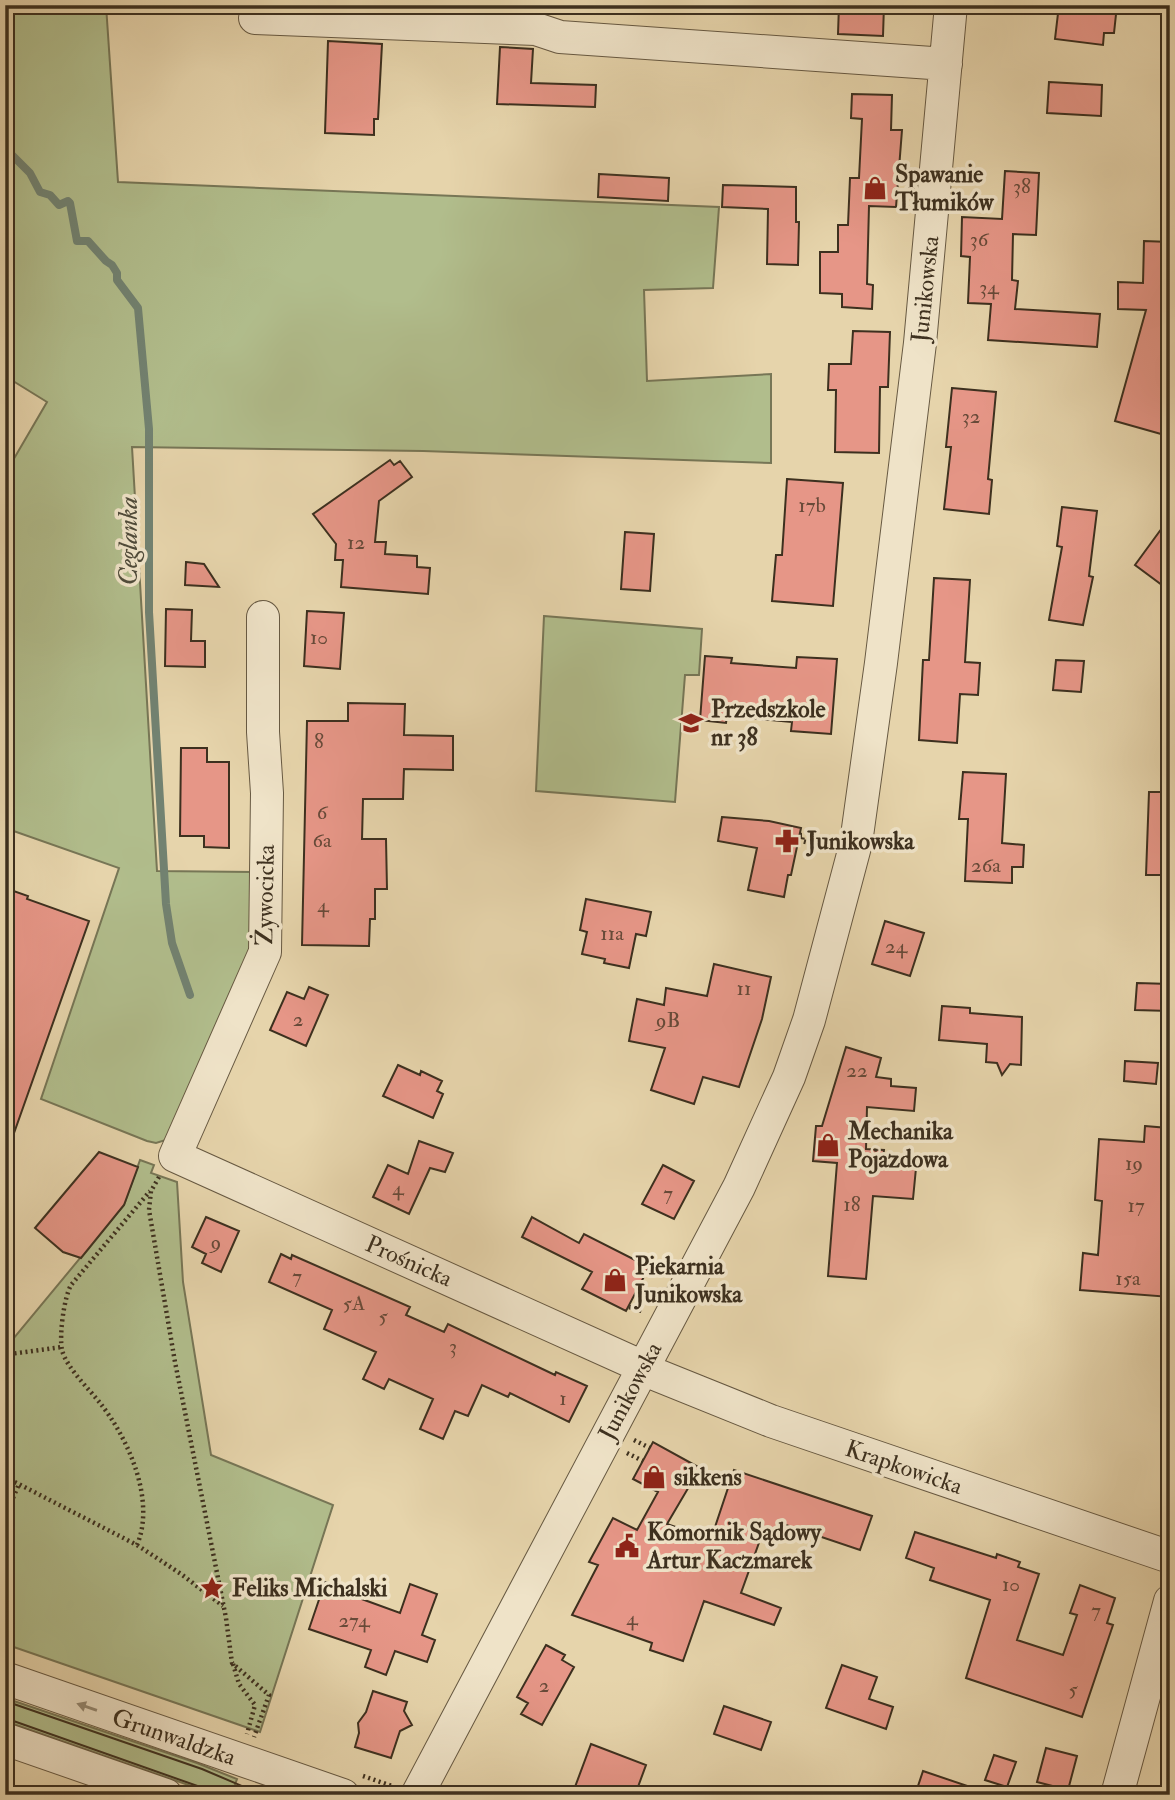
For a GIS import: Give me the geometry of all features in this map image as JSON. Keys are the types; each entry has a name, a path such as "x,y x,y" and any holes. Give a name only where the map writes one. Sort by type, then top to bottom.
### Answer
{"street":[{"name":"Junikowska","path":"416,1795 739,1187 789,1077 809,1020 851,870 881,663 918,357 951,5"},
{"path":"254,18 536,29 560,37 946,64"},
{"name":"Żywocicka","path":"169,1164 265,952 267,793 263,732 263,617"},
{"name":"Prośnicka","path":"169,1164 632,1362 642,1369"},
{"name":"Krapkowicka","path":"642,1369 771,1421 1170,1557"},
{"path":"1117,1795 1170,1601"},
{"name":"Grunwaldzka","path":"5,1678 343,1795"},
{"path":"5,1739 166,1795"},
{"path":"267,1769 311,1795"}],"path":[{"path":"800,835 803,835 802,841 829,848"},
{"path":"137,1545 143,1512 139,1483 108,1413 76,1373 62,1347 65,1301 71,1285 151,1191 169,1164"},
{"path":"151,1191 149,1210 173,1349 224,1607 232,1663 239,1684 256,1705 247,1735"},
{"path":"7,1355 62,1347"},
{"path":"5,1477 137,1545 224,1607"},
{"path":"13,1497 19,1484"},
{"path":"232,1663 269,1695 254,1738"}],"green space":[{"path":"5,5 106,5 118,182 719,207 713,288 644,290 647,381 771,374 771,463 423,451 132,447 157,871 253,872 253,954 169,1139 156,1143 41,1099 119,868 5,828 5,474 47,402 5,376"},
{"path":"544,616 702,629 699,675 685,675 675,802 536,791"},
{"path":"140,1160 154,1165 151,1173 177,1182 183,1282 211,1455 333,1505 260,1732 5,1644 5,1343 9,1344 124,1205"},
{"path":"5,1698 237,1779 231,1795 217,1795 5,1721"}],"building":[{"path":"839,5 884,5 883,36 838,34"},
{"path":"1059,5 1117,5 1114,33 1104,33 1103,45 1055,39"},
{"path":"328,41 382,44 378,119 374,119 374,135 325,133"},
{"path":"500,47 533,49 531,83 596,85 595,107 497,104"},
{"path":"1049,82 1102,85 1101,116 1047,113"},
{"path":"852,94 892,95 891,130 902,130 896,207 869,206 867,284 873,285 872,309 842,307 842,294 820,293 820,252 838,252 838,225 848,225 850,178 859,178 862,119 851,118"},
{"path":"1005,171 1039,173 1036,235 1013,234 1012,280 1018,281 1015,309 1100,314 1097,347 988,340 991,304 968,303 970,257 961,256 962,217 1002,219"},
{"path":"599,174 669,178 668,201 598,197"},
{"path":"723,185 796,187 796,222 799,222 798,265 767,264 768,209 722,207"},
{"path":"1144,241 1170,242 1170,402 1161,434 1115,421 1146,310 1118,309 1118,282 1143,283"},
{"path":"853,331 890,332 888,387 880,387 879,453 835,452 836,390 828,390 829,364 851,364"},
{"path":"952,388 996,392 988,479 992,480 989,514 944,509 951,447 946,447"},
{"path":"390,460 394,465 400,461 412,477 379,501 375,542 386,542 385,554 417,556 417,567 430,568 428,594 341,587 343,560 335,560 336,544 313,514"},
{"path":"787,479 843,483 833,606 772,601 776,555 782,555"},
{"path":"1062,507 1097,511 1089,576 1093,577 1083,625 1049,620 1062,547 1057,546"},
{"path":"1170,517 1170,591 1135,565"},
{"path":"625,532 654,534 650,591 621,589"},
{"path":"186,562 204,564 219,587 185,585"},
{"path":"934,578 970,580 965,662 980,663 978,695 960,694 957,743 919,740 923,660 929,660"},
{"path":"166,609 192,610 191,641 205,641 205,667 165,666"},
{"path":"307,611 344,613 340,669 304,666"},
{"path":"705,656 732,658 731,663 796,668 797,657 837,659 831,734 791,731 792,722 727,716 726,723 700,720"},
{"path":"1056,660 1084,661 1081,692 1053,690"},
{"path":"348,703 405,704 404,735 453,736 453,770 404,769 403,799 363,799 362,839 386,839 387,889 375,889 375,919 370,919 369,946 302,945 307,721 348,721"},
{"path":"181,748 207,748 207,762 229,762 229,848 204,847 204,836 180,836"},
{"path":"963,772 1006,774 1002,843 1024,845 1023,867 1012,867 1012,883 965,881 968,819 959,819"},
{"path":"1149,792 1170,792 1170,875 1146,875"},
{"path":"722,817 769,821 801,828 784,897 748,890 757,848 718,841"},
{"path":"5,888 28,896 27,899 89,921 8,1150 5,1149"},
{"path":"586,899 651,912 646,936 636,934 629,968 604,963 605,959 582,954 587,932 580,930"},
{"path":"885,921 924,933 910,976 872,964"},
{"path":"714,964 771,977 762,1019 739,1087 703,1077 694,1104 651,1090 665,1048 629,1041 637,999 664,1005 666,988 707,996"},
{"path":"1137,983 1170,984 1170,1011 1135,1010"},
{"path":"309,987 328,995 306,1046 270,1030 287,992 304,999"},
{"path":"942,1006 970,1008 970,1013 1022,1017 1021,1065 1010,1064 1002,1075 997,1063 986,1062 987,1044 939,1040"},
{"path":"846,1047 881,1058 876,1077 891,1079 891,1086 916,1088 914,1111 867,1107 866,1149 884,1150 882,1166 916,1168 913,1199 873,1196 866,1279 828,1276 837,1163 813,1161 816,1126 822,1126"},
{"path":"1125,1061 1158,1063 1156,1084 1124,1081"},
{"path":"398,1065 420,1075 421,1071 442,1081 437,1091 443,1094 433,1118 383,1096"},
{"path":"1145,1126 1168,1128 1170,1297 1080,1290 1083,1253 1098,1255 1102,1201 1095,1200 1099,1139 1144,1142"},
{"path":"419,1141 453,1153 445,1172 430,1168 409,1214 373,1197 388,1165 408,1174"},
{"path":"99,1152 138,1167 124,1205 81,1258 63,1252 35,1228"},
{"path":"663,1165 694,1181 674,1219 642,1204"},
{"path":"206,1217 239,1231 221,1272 202,1263 206,1254 192,1247"},
{"path":"532,1217 579,1243 584,1234 649,1267 626,1311 582,1289 592,1272 522,1237"},
{"path":"281,1254 291,1259 292,1255 410,1307 406,1315 444,1332 448,1324 555,1375 556,1372 587,1386 569,1422 510,1393 508,1397 482,1385 468,1416 455,1411 443,1439 420,1429 433,1399 389,1379 384,1389 363,1379 376,1352 324,1329 332,1310 269,1282"},
{"path":"653,1442 700,1468 667,1524 711,1539 734,1470 872,1516 860,1550 783,1524 775,1545 760,1540 741,1593 781,1608 774,1625 704,1601 683,1661 650,1650 652,1643 572,1615 598,1565 589,1562 613,1518 637,1530 658,1492 633,1479"},
{"path":"915,1532 996,1558 997,1554 1020,1562 1018,1567 1039,1574 1017,1640 1063,1655 1077,1615 1070,1613 1080,1585 1115,1598 1107,1623 1113,1625 1082,1717 966,1678 990,1600 930,1580 934,1568 906,1558"},
{"path":"325,1582 349,1590 348,1594 400,1613 410,1584 437,1594 422,1635 435,1640 427,1662 395,1651 386,1675 365,1667 371,1650 309,1629"},
{"path":"546,1645 565,1655 562,1660 574,1667 542,1725 521,1714 528,1703 517,1697"},
{"path":"842,1665 877,1677 869,1699 893,1707 886,1729 826,1708"},
{"path":"373,1691 407,1702 404,1711 412,1725 400,1731 391,1758 355,1747 359,1733 358,1723 366,1712"},
{"path":"724,1706 771,1722 761,1750 714,1734"},
{"path":"591,1744 646,1765 635,1795 572,1795"},
{"path":"1046,1748 1077,1756 1068,1790 1037,1782"},
{"path":"994,1755 1016,1762 1007,1787 985,1780"},
{"path":"923,1771 982,1791 981,1795 915,1795"}],"waterway":[{"name":"Ceglanka","path":"5,148 30,173 40,192 50,195 59,205 68,201 70,203 77,241 88,241 112,265 117,273 117,280 138,308 149,429 149,612 166,904 172,943 190,995"}],"tram line":[{"path":"5,1701 202,1769 263,1795"},
{"path":"5,1718 223,1795"}],"place":[{"name":"Spawanie Tłumików","path":"875,188"},
{"name":"Przedszkole nr 38","path":"691,723"},
{"name":"Junikowska","path":"787,841"},
{"name":"Mechanika Pojazdowa","path":"828,1145"},
{"name":"Piekarnia Junikowska","path":"615,1280"},
{"name":"sikkens","path":"654,1477"},
{"name":"Komornik Sądowy Artur Kaczmarek","path":"627,1546"},
{"name":"Feliks Michalski","path":"212,1588"}]}
